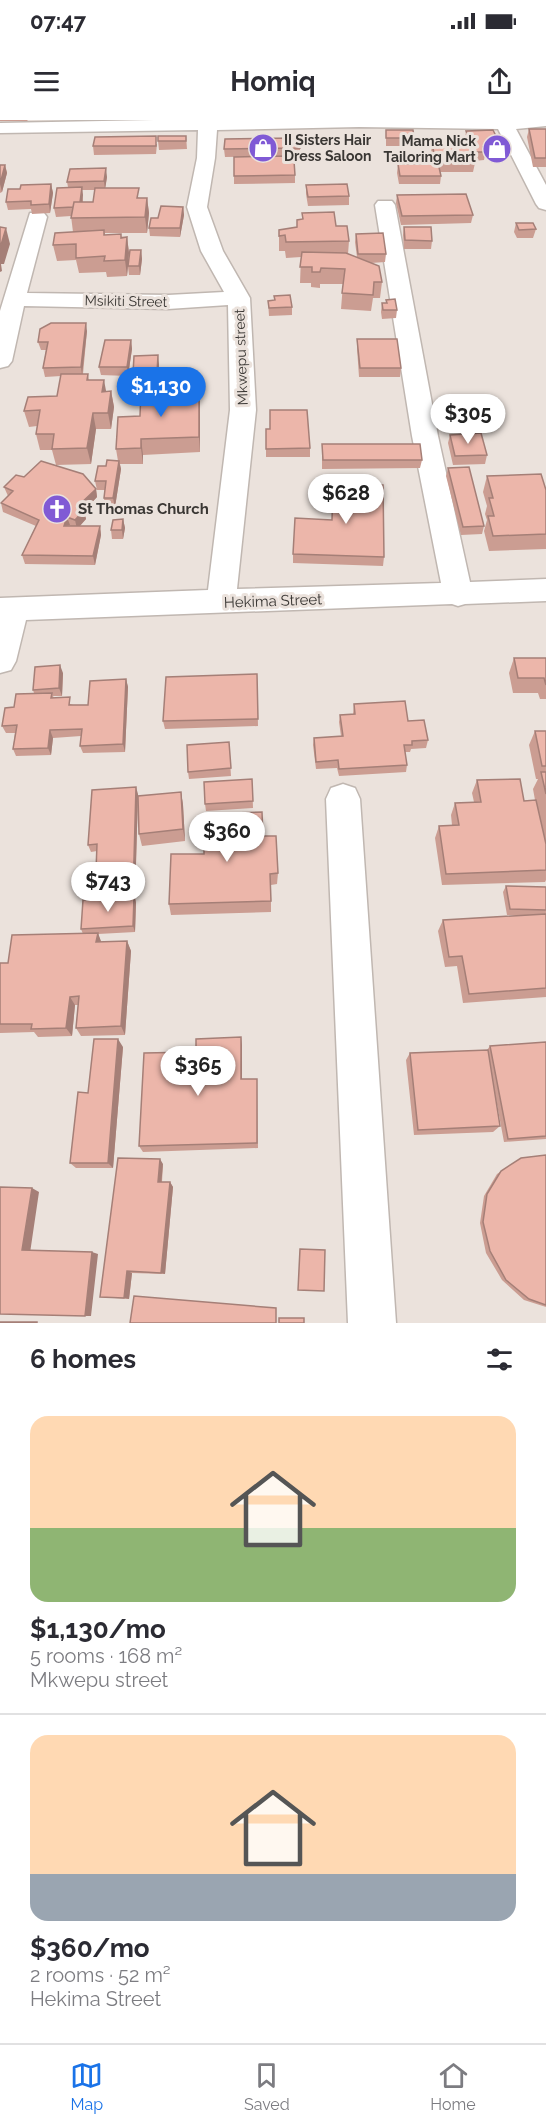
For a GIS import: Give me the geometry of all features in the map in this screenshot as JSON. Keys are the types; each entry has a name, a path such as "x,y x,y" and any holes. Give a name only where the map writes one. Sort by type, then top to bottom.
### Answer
{"street":[{"path":"0,128 83,123 504,124 546,121"},
{"name":"Mkwepu street","path":"208,122 206,158 197,207 212,251 239,298 243,410 221,603"},
{"path":"504,124 546,204"},
{"path":"385,205 425,436 458,595"},
{"path":"0,361 14,299 37,217"},
{"name":"Msikiti Street","path":"14,299 168,302 239,298"},
{"name":"Hekima Street","path":"6,610 546,590"},
{"path":"0,661 6,610"},
{"path":"343,799 372,1323"}],"building":[{"path":"529,129 546,129 546,158 535,158"},
{"path":"386,130 413,130 414,138 386,138"},
{"path":"493,130 501,146 483,147 485,152 474,152 466,131"},
{"path":"156,136 156,146 93,146 95,137"},
{"path":"158,136 186,136 186,141 158,141"},
{"path":"300,138 300,148 224,149 225,139"},
{"path":"435,140 468,140 475,163 438,163 441,176 400,176 398,164 423,164 421,153 434,153 432,144 436,144"},
{"path":"289,156 289,161 294,161 295,175 234,176 234,157"},
{"path":"0,165 5,165 0,184"},
{"path":"106,168 104,181 67,182 70,169"},
{"path":"51,184 49,204 31,205 31,201 6,202 8,189 20,189 21,185"},
{"path":"347,184 349,196 308,197 306,185"},
{"path":"82,187 80,202 74,202 73,207 54,208 57,188"},
{"path":"95,188 139,188 137,198 147,198 145,217 71,218 74,202 93,202"},
{"path":"466,194 473,215 402,216 397,195"},
{"path":"161,206 183,207 180,228 149,228 151,218 158,218"},
{"path":"334,212 336,226 347,226 349,241 286,242 285,235 279,236 279,230 297,227 297,220 303,219 302,213"},
{"path":"516,223 533,223 536,229 519,230"},
{"path":"0,227 6,228 0,248"},
{"path":"404,227 431,227 432,241 405,240"},
{"path":"104,230 104,235 121,234 121,238 127,237 125,260 104,261 105,256 76,258 76,244 53,245 55,233"},
{"path":"383,233 386,254 358,254 356,234"},
{"path":"130,250 141,250 139,266 128,266"},
{"path":"302,252 346,253 379,266 382,282 374,282 373,295 342,293 345,269 321,268 320,272 312,272 312,267 300,267"},
{"path":"290,295 292,307 269,308 268,301 275,300 274,296"},
{"path":"395,299 397,310 383,310 382,303"},
{"path":"51,323 86,323 81,367 43,368 48,342 38,342 40,329"},
{"path":"357,339 397,339 401,368 360,368"},
{"path":"105,340 131,340 127,367 99,367"},
{"path":"158,355 157,373 133,374 134,356"},
{"path":"61,374 88,374 87,380 104,380 102,392 111,391 108,413 93,413 87,448 52,449 54,434 36,434 40,410 24,411 28,397 57,396"},
{"path":"199,388 199,437 141,439 141,448 116,449 118,417 140,416 141,390"},
{"path":"270,410 307,410 310,448 266,449 266,429 270,429"},
{"path":"481,433 487,455 455,456 450,435"},
{"path":"322,444 420,444 422,460 323,460"},
{"path":"107,460 119,461 113,498 104,498 106,481 95,481 98,466 106,466"},
{"path":"41,461 83,474 96,489 77,507 84,510 75,520 67,517 64,526 100,526 93,556 22,555 39,520 1,503 13,491 4,487 16,475 24,477"},
{"path":"469,467 484,526 463,527 448,468"},
{"path":"541,474 546,490 546,534 493,536 488,516 494,516 489,498 493,498 487,476"},
{"path":"333,484 383,485 384,557 293,554 295,518 332,520"},
{"path":"123,519 122,530 111,530 113,520"},
{"path":"514,658 546,658 546,685 544,678 518,678"},
{"path":"60,665 59,688 33,690 35,667"},
{"path":"257,674 258,719 163,721 166,677"},
{"path":"126,679 123,744 80,746 82,729 50,730 48,748 13,749 17,725 2,726 5,708 14,707 16,694 52,693 51,698 70,697 69,705 88,705 90,681"},
{"path":"405,701 408,721 424,720 428,740 412,741 412,745 404,745 407,765 339,769 338,760 316,762 314,738 343,736 340,715 355,714 354,704"},
{"path":"535,731 546,731 546,766 542,766"},
{"path":"229,742 231,768 188,772 187,745"},
{"path":"541,772 546,772 546,794"},
{"path":"252,779 253,801 205,804 204,782"},
{"path":"520,779 524,801 536,800 546,844 546,870 446,874 439,826 459,825 455,803 481,802 477,780"},
{"path":"136,787 133,895 95,897 97,844 88,845 92,790"},
{"path":"181,792 183,829 139,834 138,796"},
{"path":"262,812 263,836 276,836 278,873 270,874 271,901 169,904 171,854 204,854 204,814"},
{"path":"506,886 546,887 546,910 510,909"},
{"path":"134,897 133,926 81,929 83,900"},
{"path":"546,914 546,988 469,994 462,956 449,957 443,920"},
{"path":"98,933 96,942 127,941 121,1026 76,1028 79,996 70,997 66,1028 31,1029 32,1024 0,1024 0,963 8,963 12,935"},
{"path":"241,1037 241,1079 257,1079 257,1143 139,1146 144,1053 196,1052 196,1039"},
{"path":"94,1039 118,1039 108,1163 70,1163 78,1092 88,1093"},
{"path":"546,1042 546,1136 508,1139 490,1046"},
{"path":"488,1050 500,1126 418,1130 410,1053"},
{"path":"546,1155 546,1305 529,1299 506,1280 490,1251 483,1222 487,1194 501,1171 521,1158"},
{"path":"118,1158 160,1159 158,1182 170,1182 161,1273 127,1271 124,1298 100,1297"},
{"path":"0,1187 32,1188 22,1250 92,1252 85,1316 0,1314"},
{"path":"300,1249 325,1250 324,1291 298,1290"},
{"path":"134,1296 276,1308 276,1323 130,1323"},
{"path":"279,1318 304,1318 304,1323 279,1323"},
{"path":"37,1322 37,1323 0,1323"}],"place":[{"name":"II Sisters Hair Dress Saloon","path":"263,148"},
{"name":"Mama Nick Tailoring Mart","path":"497,149"},
{"name":"St Thomas Church","path":"57,509"}]}
